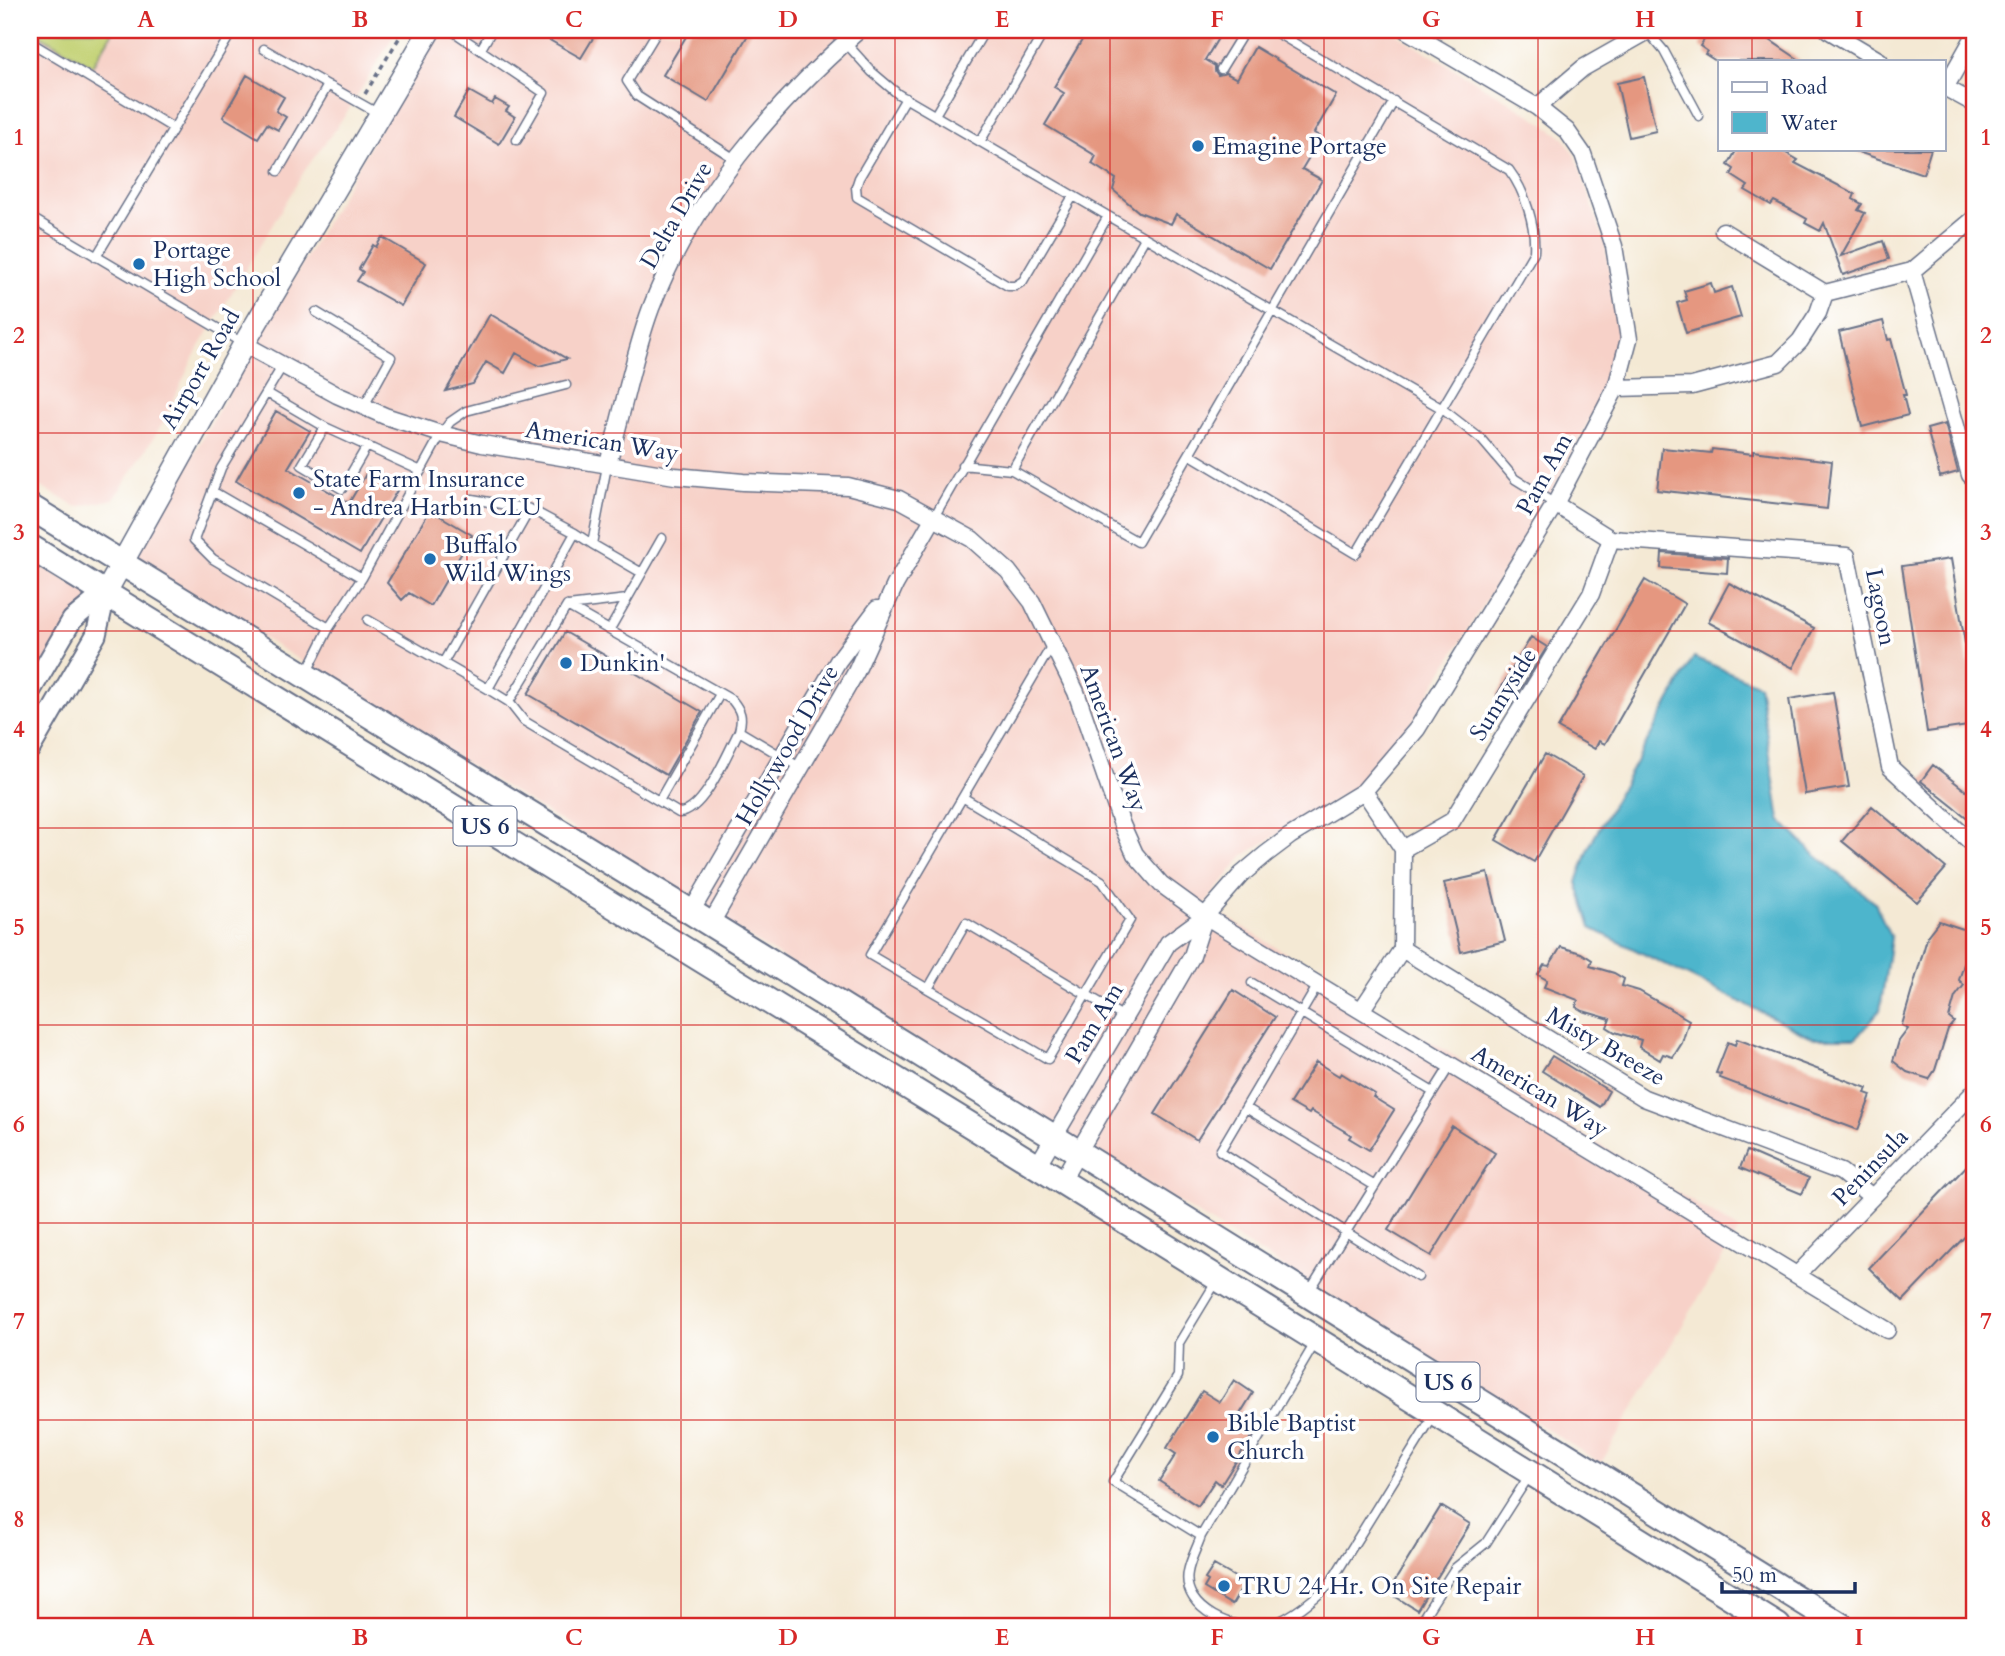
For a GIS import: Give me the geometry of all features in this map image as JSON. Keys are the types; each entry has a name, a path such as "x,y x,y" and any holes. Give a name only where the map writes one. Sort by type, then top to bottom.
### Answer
{"main road":[{"name":"Airport Road","path":"106,592 244,344 430,30"},
{"name":"US 6","path":"30,507 701,918 1842,1626"},
{"name":"US 6","path":"30,547 1037,1166 1778,1626"}],"street":[{"name":"Delta Drive","path":"607,466 632,366 652,307 678,249 697,215 735,159 807,76 859,30"},
{"name":"Pam Am","path":"1037,1166 1168,943 1205,916 1241,875 1266,854 1290,836 1364,791 1417,729 1555,504 1616,388 1629,339 1614,246 1583,154 1567,131 1537,107 1406,30"},
{"path":"1828,30 1878,60"},
{"path":"1537,107 1583,68 1649,31"},
{"path":"1946,85 1975,35"},
{"path":"1946,88 1975,104"},
{"path":"1723,230 1825,293 1912,271 1975,218"},
{"path":"1912,271 1970,475 1975,478"},
{"path":"1616,388 1692,386 1777,363 1800,341 1818,313 1825,293"},
{"name":"American Way","path":"244,344 363,406 441,434 482,444 675,476 848,486 899,499 972,539 1007,571 1032,601 1076,692 1122,825 1135,854 1161,884 1205,916 1887,1329"},
{"name":"Lagoon","path":"1555,504 1611,539 1847,556 1889,767 1975,846"},
{"name":"Hollywood Drive","path":"701,918 801,768 856,672 895,585 934,517"},
{"name":"Sunnyside","path":"1404,849 1452,821 1591,594 1611,539"},
{"name":"Hollywood Drive","path":"701,918 782,756 838,661 895,585"},
{"path":"30,692 72,620 106,592"},
{"path":"30,749 96,635 106,592"},
{"path":"1362,1009 1402,948 1404,849 1364,791"},
{"name":"Pam Am","path":"1061,1182 1192,956 1205,916"},
{"name":"Misty Breeze","path":"1402,948 1644,1098 1841,1172 1872,1197"},
{"name":"Peninsula","path":"1797,1275 1975,1091"}],"lane":[{"path":"96,257 233,30"},
{"path":"451,30 544,93 517,141"},
{"path":"481,49 492,30"},
{"path":"658,30 632,70 627,81 631,89 637,96 735,159"},
{"path":"935,115 985,30"},
{"path":"981,142 1045,30"},
{"path":"1221,69 1245,30"},
{"path":"1189,454 1356,554 1534,252 1535,237 1518,181 1509,170 1272,30"},
{"path":"1649,31 1664,51 1699,116"},
{"path":"30,42 173,128"},
{"path":"845,42 872,72 906,98 1441,408 1481,439 1515,479 1555,504"},
{"path":"264,49 379,114"},
{"path":"278,171 328,85"},
{"path":"906,98 859,178 857,197 1008,286 1023,281 1073,196"},
{"path":"962,465 1012,470 1138,542 1394,101"},
{"path":"934,517 1108,216"},
{"path":"30,217 244,344"},
{"path":"1012,470 1145,238"},
{"path":"316,312 391,357 363,406"},
{"path":"283,365 221,468 194,540 214,559 329,628"},
{"path":"305,674 329,628 362,578 450,422 466,411 566,385"},
{"path":"267,393 325,427 421,471"},
{"path":"325,427 302,465 342,489 367,446"},
{"path":"592,544 607,466"},
{"path":"212,491 362,578"},
{"path":"472,499 530,509 642,573"},
{"path":"443,663 530,509"},
{"path":"488,690 575,533"},
{"path":"610,629 662,538"},
{"path":"567,606 627,599"},
{"path":"368,620 509,702 524,721 679,813 688,813 701,801 739,731 742,720 740,709 732,700 567,606"},
{"path":"509,702 567,606"},
{"path":"964,798 1102,881 1130,920 1048,1059 870,955 1054,643"},
{"path":"659,801 720,694"},
{"path":"739,731 801,768"},
{"path":"928,989 966,923 1124,1017"},
{"path":"1252,983 1433,1093"},
{"path":"1319,984 1220,1151 1418,1277"},
{"path":"1308,1294 1451,1064"},
{"path":"1246,1108 1375,1186"},
{"path":"1202,1536 1113,1482 1178,1376 1179,1343 1218,1279"},
{"path":"1317,1340 1202,1536 1187,1574 1193,1597 1208,1613 1232,1625 1266,1626 1305,1607 1329,1585 1435,1414"},
{"path":"1421,1621 1455,1568 1486,1543 1531,1473"}],"path":[{"path":"360,103 404,30"}],"shaded area":[{"name":"Portage High School","path":"30,30 397,30 348,111 305,170 193,358 163,423 114,499 77,507 30,481"},
{"path":"436,30 1389,30 1531,115 1565,139 1576,157 1605,245 1621,338 1607,385 1552,491 1414,719 1360,785 1244,855 1205,904 1739,1230 1601,1463 134,558"},
{"path":"30,559 92,596 30,702"}],"green space":[{"path":"31,30 114,30 92,66"}],"water":[{"path":"1694,657 1759,685 1780,820 1812,852 1875,903 1891,938 1880,1010 1856,1038 1814,1038 1591,928 1577,882 1590,845"}],"building":[{"path":"532,30 598,30 581,58"},
{"path":"690,30 751,30 708,102 663,75"},
{"name":"Emagine Portage","path":"1088,30 1223,30 1205,60 1215,66 1218,75 1226,73 1237,79 1255,47 1336,95 1314,133 1321,137 1302,169 1322,180 1270,269 1176,214 1171,224 1139,212 1113,190 1116,179 1092,164 1096,156 1045,125 1064,93 1054,87"},
{"path":"1711,30 1755,30 1800,60 1716,61 1705,54 1707,51 1700,46"},
{"path":"247,75 284,97 276,111 286,117 278,130 267,124 258,138 223,117"},
{"path":"1644,77 1656,131 1629,137 1617,83"},
{"path":"469,91 492,104 495,99 509,107 506,111 515,117 499,144 454,117"},
{"path":"1736,150 1781,150 1798,160 1795,163 1855,194 1853,199 1862,204 1858,210 1865,213 1841,256 1883,241 1889,259 1843,275 1824,223 1820,231 1805,223 1807,219 1784,206 1774,201 1771,205 1745,190 1748,186 1731,175 1734,169 1728,165"},
{"path":"1855,150 1931,150 1923,174"},
{"path":"382,237 426,263 401,306 357,281 363,272 359,269 373,245 376,247"},
{"path":"1711,283 1714,293 1732,287 1741,317 1686,333 1677,303 1687,300 1684,291"},
{"path":"490,314 567,359 539,366 516,353 505,373 486,362 473,384 446,391"},
{"path":"1883,321 1888,340 1891,339 1906,395 1903,395 1908,415 1862,427 1839,332"},
{"path":"276,411 310,431 288,468 349,503 369,469 399,487 360,554 236,481"},
{"path":"1945,424 1958,472 1940,477 1927,429"},
{"path":"1662,448 1711,453 1712,449 1753,454 1753,451 1832,461 1827,509 1657,490"},
{"name":"Buffalo Wild Wings","path":"430,510 472,535 431,606 409,593 402,600 387,583"},
{"path":"1662,553 1728,558 1727,573 1661,568"},
{"path":"1951,559 1975,703 1975,725 1927,732 1902,566"},
{"path":"1645,580 1685,604 1605,744 1599,741 1595,749 1558,728"},
{"path":"1729,583 1814,628 1793,668 1708,622"},
{"path":"565,632 702,712 666,775 528,694"},
{"path":"1531,637 1547,647 1511,704 1497,695"},
{"path":"1833,692 1849,787 1805,794 1789,699"},
{"path":"1545,754 1583,776 1534,862 1496,840"},
{"path":"1933,765 1975,798 1975,824 1921,781"},
{"path":"1872,806 1946,868 1917,902 1842,841"},
{"path":"1488,873 1505,941 1461,952 1444,883"},
{"path":"1939,921 1972,932 1968,945 1974,949 1965,961 1959,980 1964,985 1955,997 1949,1018 1954,1022 1948,1029 1935,1070 1929,1079 1907,1072 1893,1061 1899,1041 1908,1029 1902,1025 1928,935"},
{"path":"1561,947 1581,953 1592,960 1590,966 1624,979 1622,986 1639,991 1689,1020 1682,1043 1673,1057 1663,1054 1660,1060 1639,1047 1641,1040 1607,1027 1610,1019 1583,1011 1576,1007 1578,1000 1544,987 1547,980 1538,975 1544,965 1549,966"},
{"path":"1233,990 1275,1017 1197,1140 1155,1114"},
{"path":"1737,1039 1867,1088 1865,1093 1871,1095 1858,1130 1720,1078 1721,1074 1716,1073 1728,1042 1735,1045"},
{"path":"1552,1056 1609,1091 1600,1107 1542,1071"},
{"path":"1316,1062 1339,1076 1341,1073 1375,1094 1373,1097 1394,1110 1369,1150 1349,1138 1351,1135 1311,1111 1309,1114 1290,1103"},
{"path":"1452,1126 1495,1153 1431,1256 1388,1230"},
{"path":"1747,1151 1809,1178 1802,1194 1740,1168"},
{"path":"1975,1157 1975,1226 1903,1301 1869,1268"},
{"name":"Bible Baptist Church","path":"1234,1380 1253,1393 1240,1414 1259,1425 1221,1485 1215,1480 1198,1506 1159,1481 1176,1454 1167,1448 1202,1391 1220,1402"},
{"path":"1441,1506 1470,1524 1417,1610 1388,1592"},
{"name":"TRU 24 Hr. On Site Repair","path":"1214,1565 1245,1583 1232,1605 1204,1588 1208,1581 1205,1579"}],"place":[{"name":"Emagine Portage","path":"1198,146"},
{"name":"Portage High School","path":"139,264"},
{"name":"State Farm Insurance - Andrea Harbin CLU","path":"299,493"},
{"name":"Buffalo Wild Wings","path":"430,559"},
{"name":"Dunkin'","path":"566,663"},
{"name":"Bible Baptist Church","path":"1213,1437"},
{"name":"TRU 24 Hr. On Site Repair","path":"1224,1586"}]}
